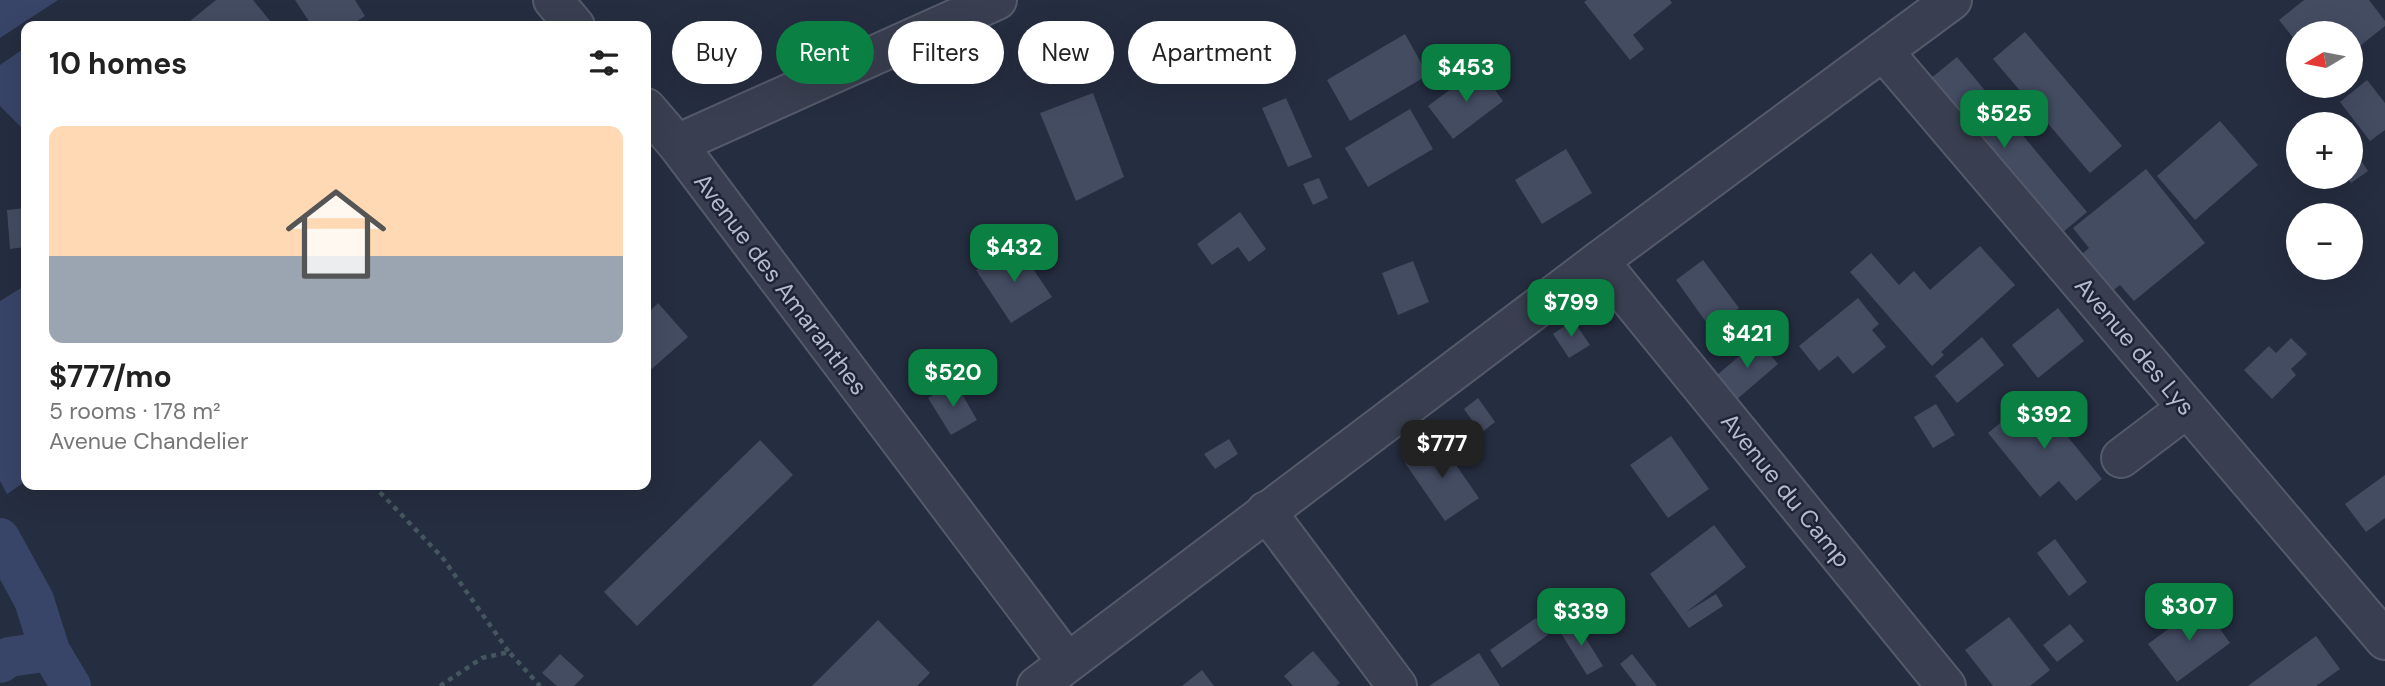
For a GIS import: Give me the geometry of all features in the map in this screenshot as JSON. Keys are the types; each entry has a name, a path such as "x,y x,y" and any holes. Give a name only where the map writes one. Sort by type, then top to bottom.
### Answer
{"street":[{"path":"553,0 571,21"},
{"path":"677,144 997,0"},
{"path":"1037,686 1599,261 1952,0"},
{"name":"Avenue des Lys","path":"1884,52 2385,640"},
{"name":"Avenue des Amaranthes","path":"651,114 677,144 1067,662"},
{"name":"Avenue du Camp","path":"1599,261 1946,686"},
{"path":"2120,458 2187,408"},
{"path":"1266,511 1397,686"}],"path":[{"path":"378,490 442,557 509,652 540,686"},
{"path":"440,686 482,658 509,652"}],"water":[{"path":"0,0 58,0 26,21 21,21 21,24 0,38"},
{"path":"21,50 21,127 0,106 0,65"},
{"path":"21,288 21,484 7,494 0,481 0,301"}],"building":[{"path":"216,0 253,0 270,21 190,21"},
{"path":"295,0 355,0 365,16 358,21 309,21"},
{"path":"1670,0 1672,3 1633,35 1644,49 1630,60 1584,2"},
{"path":"2304,0 2369,0 2385,21 2385,26 2363,44 2363,21 2286,21 2286,29 2279,20"},
{"path":"2025,32 2122,146 2090,173 1993,59"},
{"path":"1405,34 1428,75 1350,121 1327,80"},
{"path":"1957,57 2087,212 2050,243 1920,87"},
{"path":"1479,68 1503,101 1453,139 1428,106"},
{"path":"2367,80 2385,103 2385,130 2370,141 2363,132 2363,112 2348,112 2340,102 2345,98 2363,98 2363,83"},
{"path":"1093,93 1124,177 1076,201 1040,113"},
{"path":"1286,98 1312,157 1288,167 1262,108"},
{"path":"1410,109 1433,149 1368,187 1345,148"},
{"path":"2220,121 2258,165 2195,220 2157,176"},
{"path":"1566,149 1592,193 1542,224 1515,180"},
{"path":"2146,169 2205,243 2134,301 2120,285 2102,299 2073,262 2089,248 2073,228"},
{"path":"1319,178 1328,198 1313,205 1303,184"},
{"path":"21,209 21,248 10,249 7,210"},
{"path":"1240,212 1266,249 1249,262 1238,247 1212,265 1197,244"},
{"path":"1017,245 1052,297 1011,323 976,270"},
{"path":"1980,246 2015,285 1941,352 1944,355 1932,366 1850,272 1871,253 1899,285 1914,271 1930,290"},
{"path":"1703,260 1739,308 1711,329 1676,280"},
{"path":"1413,261 1429,302 1398,315 1382,273"},
{"path":"1858,298 1879,324 1872,330 1886,347 1853,374 1838,356 1819,371 1799,346"},
{"path":"658,303 688,337 651,370 651,310"},
{"path":"2058,308 2084,341 2038,378 2012,345"},
{"path":"1573,320 1590,345 1569,358 1553,334"},
{"path":"1982,337 2004,365 1957,403 1935,376"},
{"path":"2291,338 2307,354 2291,369 2296,375 2272,399 2244,370 2269,346 2276,353"},
{"path":"1758,340 1778,364 1736,400 1716,376"},
{"path":"955,382 977,420 951,435 928,398"},
{"path":"2034,395 2102,479 2076,501 2059,481 2040,497 1988,433"},
{"path":"1478,398 1495,422 1481,433 1464,409"},
{"path":"1936,404 1955,435 1933,448 1914,417"},
{"path":"1671,436 1709,489 1668,518 1630,465"},
{"path":"1229,439 1238,454 1215,469 1204,454"},
{"path":"1438,439 1479,498 1445,521 1405,463"},
{"path":"760,440 793,475 637,626 604,592"},
{"path":"2385,475 2385,518 2366,532 2345,504"},
{"path":"1714,525 1746,567 1685,613 1716,594 1723,606 1689,628 1650,574"},
{"path":"2055,539 2087,582 2069,596 2037,553"},
{"path":"2202,604 2230,643 2177,682 2148,644"},
{"path":"2009,617 2050,670 2030,686 1993,686 1965,650"},
{"path":"1536,618 1548,635 1502,668 1490,650"},
{"path":"878,620 930,673 917,686 812,686"},
{"path":"1575,621 1603,666 1587,675 1559,630"},
{"path":"2070,624 2084,641 2057,662 2043,645"},
{"path":"2316,636 2340,669 2316,686 2248,686"},
{"path":"1313,651 1340,683 1336,686 1293,686 1284,676"},
{"path":"1479,653 1500,686 1429,686"},
{"path":"560,654 584,676 574,686 557,686 542,673"},
{"path":"1632,654 1657,686 1637,686 1620,664"},
{"path":"1202,670 1214,686 1182,686"}],"waterway":[{"path":"0,538 34,600 50,651 71,686"},
{"path":"0,663 9,657 50,651"}]}
